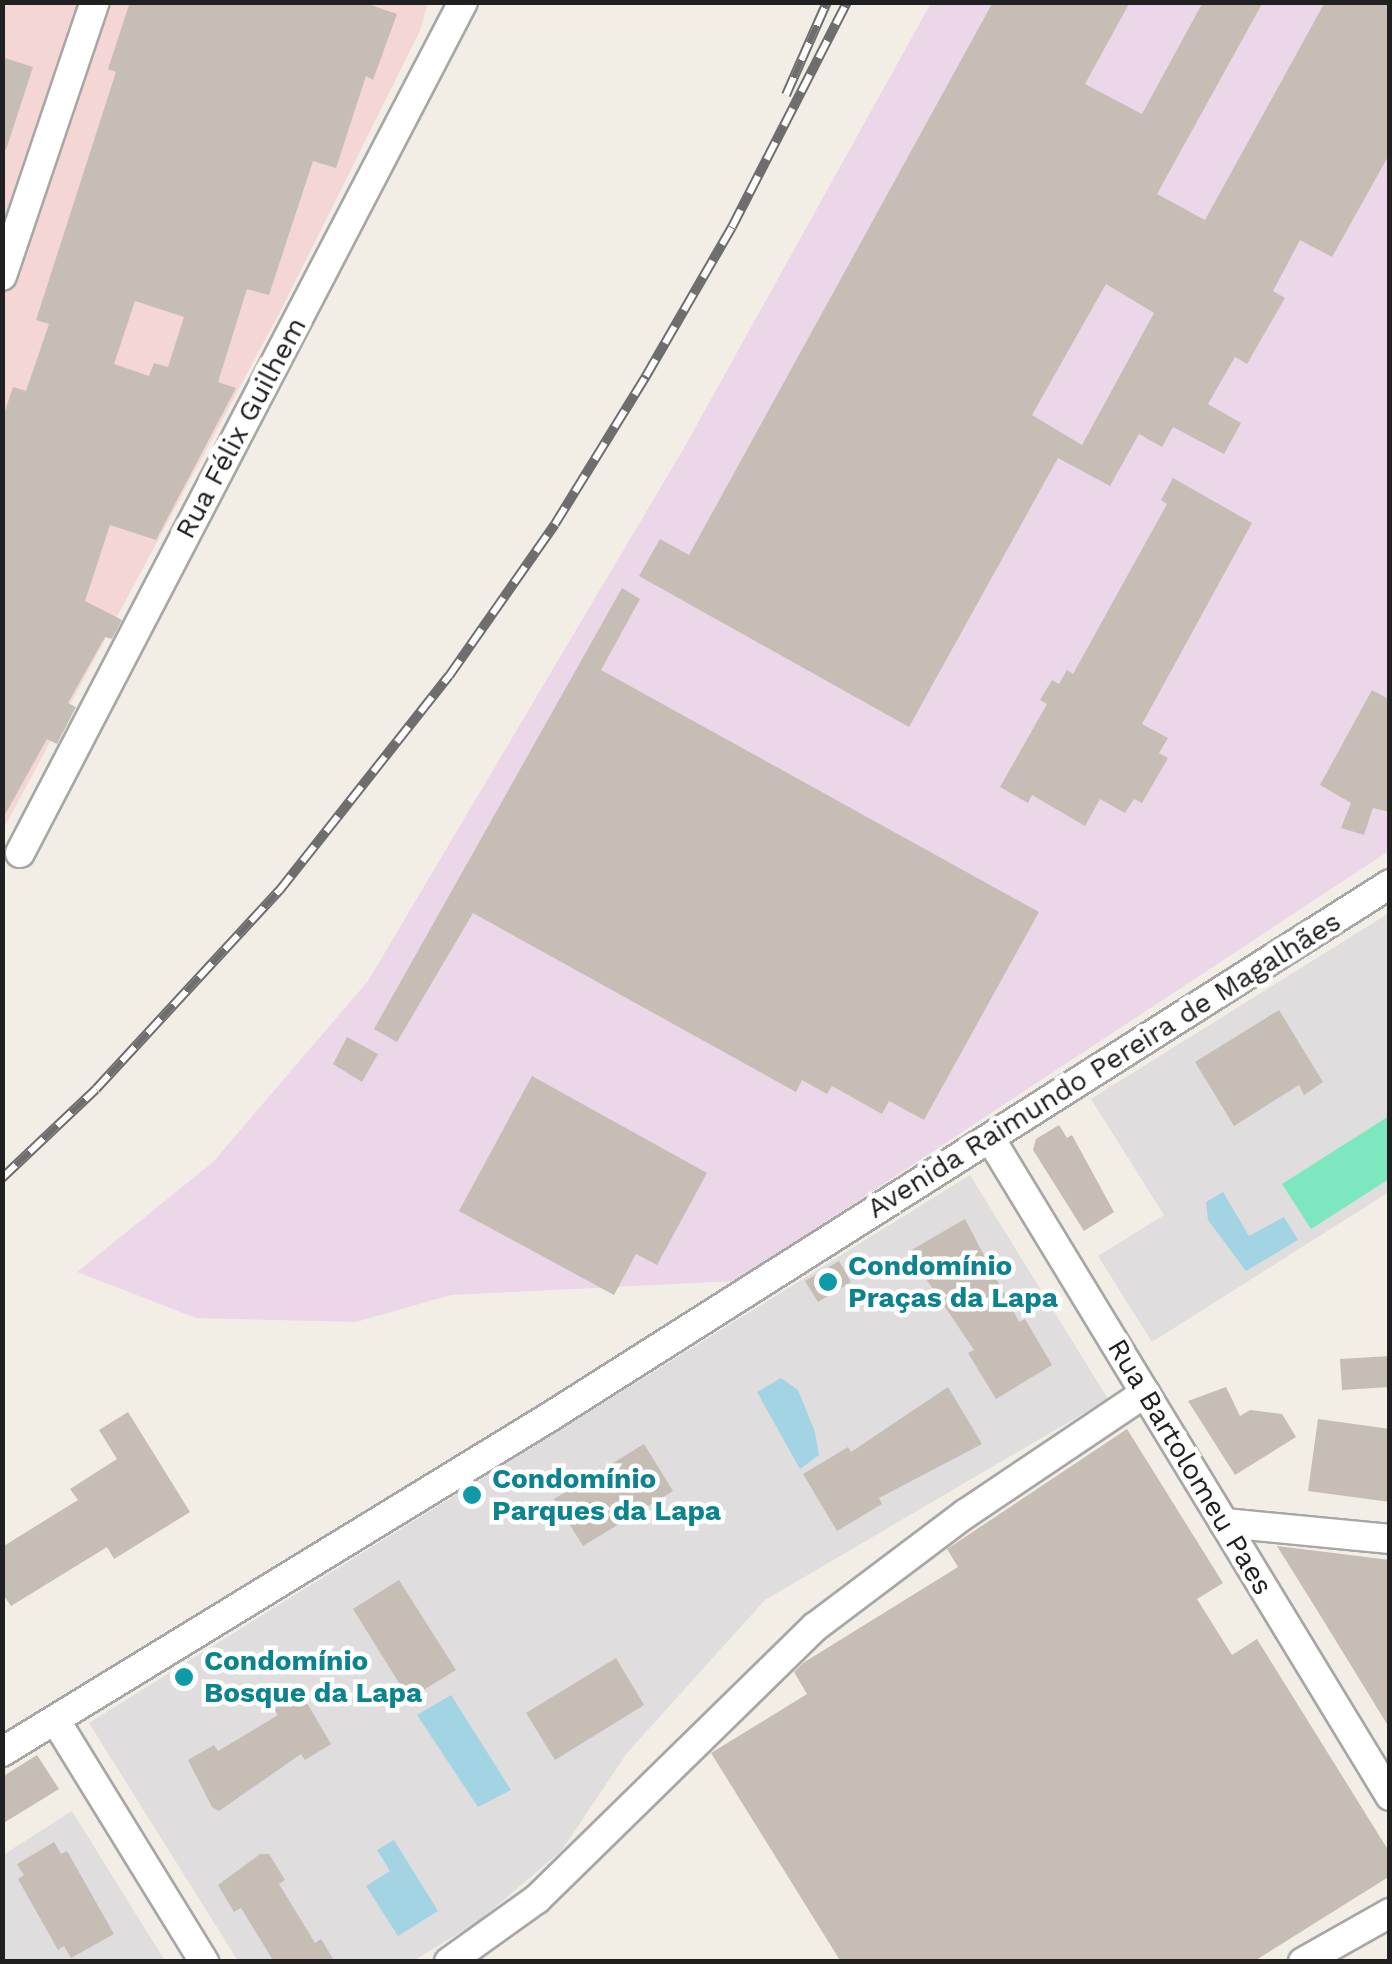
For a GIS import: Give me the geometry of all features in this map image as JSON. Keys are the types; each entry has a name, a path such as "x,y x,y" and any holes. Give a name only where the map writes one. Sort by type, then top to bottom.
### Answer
{"street":[{"path":"2,276 95,2"},
{"name":"Rua Félix Guilhem","path":"20,852 463,2"},
{"name":"Avenida Raimundo Pereira de Magalhães","path":"2,1752 990,1138 1390,884"},
{"name":"Rua Bartolomeu Paes","path":"990,1138 1390,1796"},
{"path":"450,1962 536,1899 816,1628 965,1514 1145,1393"},
{"path":"1224,1523 1390,1539"},
{"path":"56,1721 204,1962"},
{"path":"1303,1962 1390,1913"}],"shaded area":[{"path":"3,3 428,3 420,31 281,310 3,830"},
{"path":"931,3 1389,3 1389,851 736,1281 451,1295 356,1322 196,1318 77,1272 213,1162 368,981 684,448"},
{"path":"1389,913 1389,1192 1152,1342 1098,1256 1164,1215 1091,1099"},
{"path":"970,1175 1108,1399 765,1600 627,1753 562,1850 479,1921 413,1961 238,1961 89,1723"},
{"path":"72,1811 165,1961 3,1962 3,1855"}],"green space":[{"path":"1389,1116 1389,1179 1311,1229 1282,1184"}],"water":[{"path":"1223,1192 1249,1236 1284,1217 1298,1240 1246,1271 1208,1220 1206,1202"},
{"path":"781,1378 798,1390 815,1432 819,1455 800,1469 757,1392"},
{"path":"451,1695 511,1790 478,1807 417,1715"},
{"path":"394,1840 438,1911 398,1936 366,1886 390,1871 377,1850"}],"building":[{"path":"130,2 362,2 397,14 373,80 366,76 336,168 313,161 269,295 247,289 218,382 236,388 156,540 110,525 85,601 122,620 112,639 105,637 68,703 76,707 57,744 47,739 2,820 2,420 13,387 26,391 49,324 36,320 116,72 108,69","holes":["135,301 184,317 168,367 154,363 149,376 114,364"]},
{"path":"993,2 1130,2 1085,84 1142,114 1203,2 1263,2 1157,194 1205,220 1325,2 1390,2 1390,153 1332,257 1300,240 1273,291 1285,298 1247,364 1235,357 1208,404 1241,423 1224,454 1173,427 1162,447 1139,434 1110,486 1058,458 909,727 639,576 660,539 689,555","holes":["1106,284 1154,313 1082,445 1032,415"]},
{"path":"2,57 33,67 6,150 2,149"},
{"path":"1173,478 1252,523 1142,724 1168,738 1159,753 1168,758 1142,803 1134,799 1125,813 1100,799 1085,826 1032,795 1028,803 1000,787 1047,704 1040,700 1052,680 1059,684 1067,670 1073,674 1167,504 1161,500"},
{"path":"622,588 640,599 601,670 1039,912 924,1120 889,1101 882,1114 832,1086 827,1094 802,1080 796,1092 473,913 397,1042 374,1029"},
{"path":"1372,690 1390,700 1390,812 1373,808 1364,835 1341,828 1351,803 1320,785"},
{"path":"1279,1010 1323,1082 1304,1095 1299,1085 1234,1126 1195,1062"},
{"path":"347,1037 378,1054 362,1082 333,1064"},
{"path":"532,1076 707,1173 657,1265 636,1254 614,1295 459,1211"},
{"path":"1059,1125 1067,1138 1072,1135 1114,1212 1084,1231 1033,1150 1036,1139"},
{"path":"965,1219 1019,1322 1025,1319 1052,1365 996,1399 968,1353 974,1350 908,1252"},
{"name":"Condomínio Praças da Lapa","path":"839,1261 851,1282 818,1302 805,1281"},
{"path":"1390,1356 1390,1387 1342,1390 1340,1359"},
{"path":"948,1387 982,1444 879,1498 882,1504 837,1531 803,1474 848,1447 851,1452"},
{"path":"1226,1387 1240,1416 1250,1410 1282,1414 1296,1437 1235,1475 1188,1401"},
{"path":"128,1412 190,1512 114,1559 107,1547 11,1606 2,1593 2,1547 78,1500 70,1489 117,1459 99,1430"},
{"path":"1318,1419 1390,1429 1390,1502 1308,1491"},
{"path":"1127,1429 1223,1583 1197,1599 1232,1655 1257,1639 1390,1853 1390,1876 1253,1962 841,1962 711,1753 807,1694 794,1672 803,1663 958,1567 947,1549"},
{"path":"644,1444 673,1491 583,1546 554,1499"},
{"path":"1277,1546 1390,1560 1390,1729 1320,1615"},
{"path":"399,1580 456,1670 409,1699 353,1609"},
{"path":"616,1658 644,1705 555,1760 526,1713"},
{"path":"301,1693 331,1744 305,1760 301,1754 219,1811 212,1807 188,1760 214,1745 218,1751 278,1715 274,1709"},
{"path":"37,1755 59,1789 2,1824 2,1777"},
{"path":"54,1842 61,1854 67,1851 114,1934 71,1958 64,1946 58,1950 18,1879 24,1875 17,1864"},
{"path":"260,1854 269,1854 285,1880 279,1884 315,1943 321,1939 335,1962 274,1962 241,1908 234,1912 218,1885"}],"railway":[{"path":"786,95 827,2"},
{"path":"2,1178 96,1089 279,891 449,676 555,524 646,376 732,227 847,2"}],"place":[{"name":"Condomínio Praças da Lapa","path":"828,1282"},
{"name":"Condomínio Parques da Lapa","path":"472,1495"},
{"name":"Condomínio Bosque da Lapa","path":"184,1677"}]}
